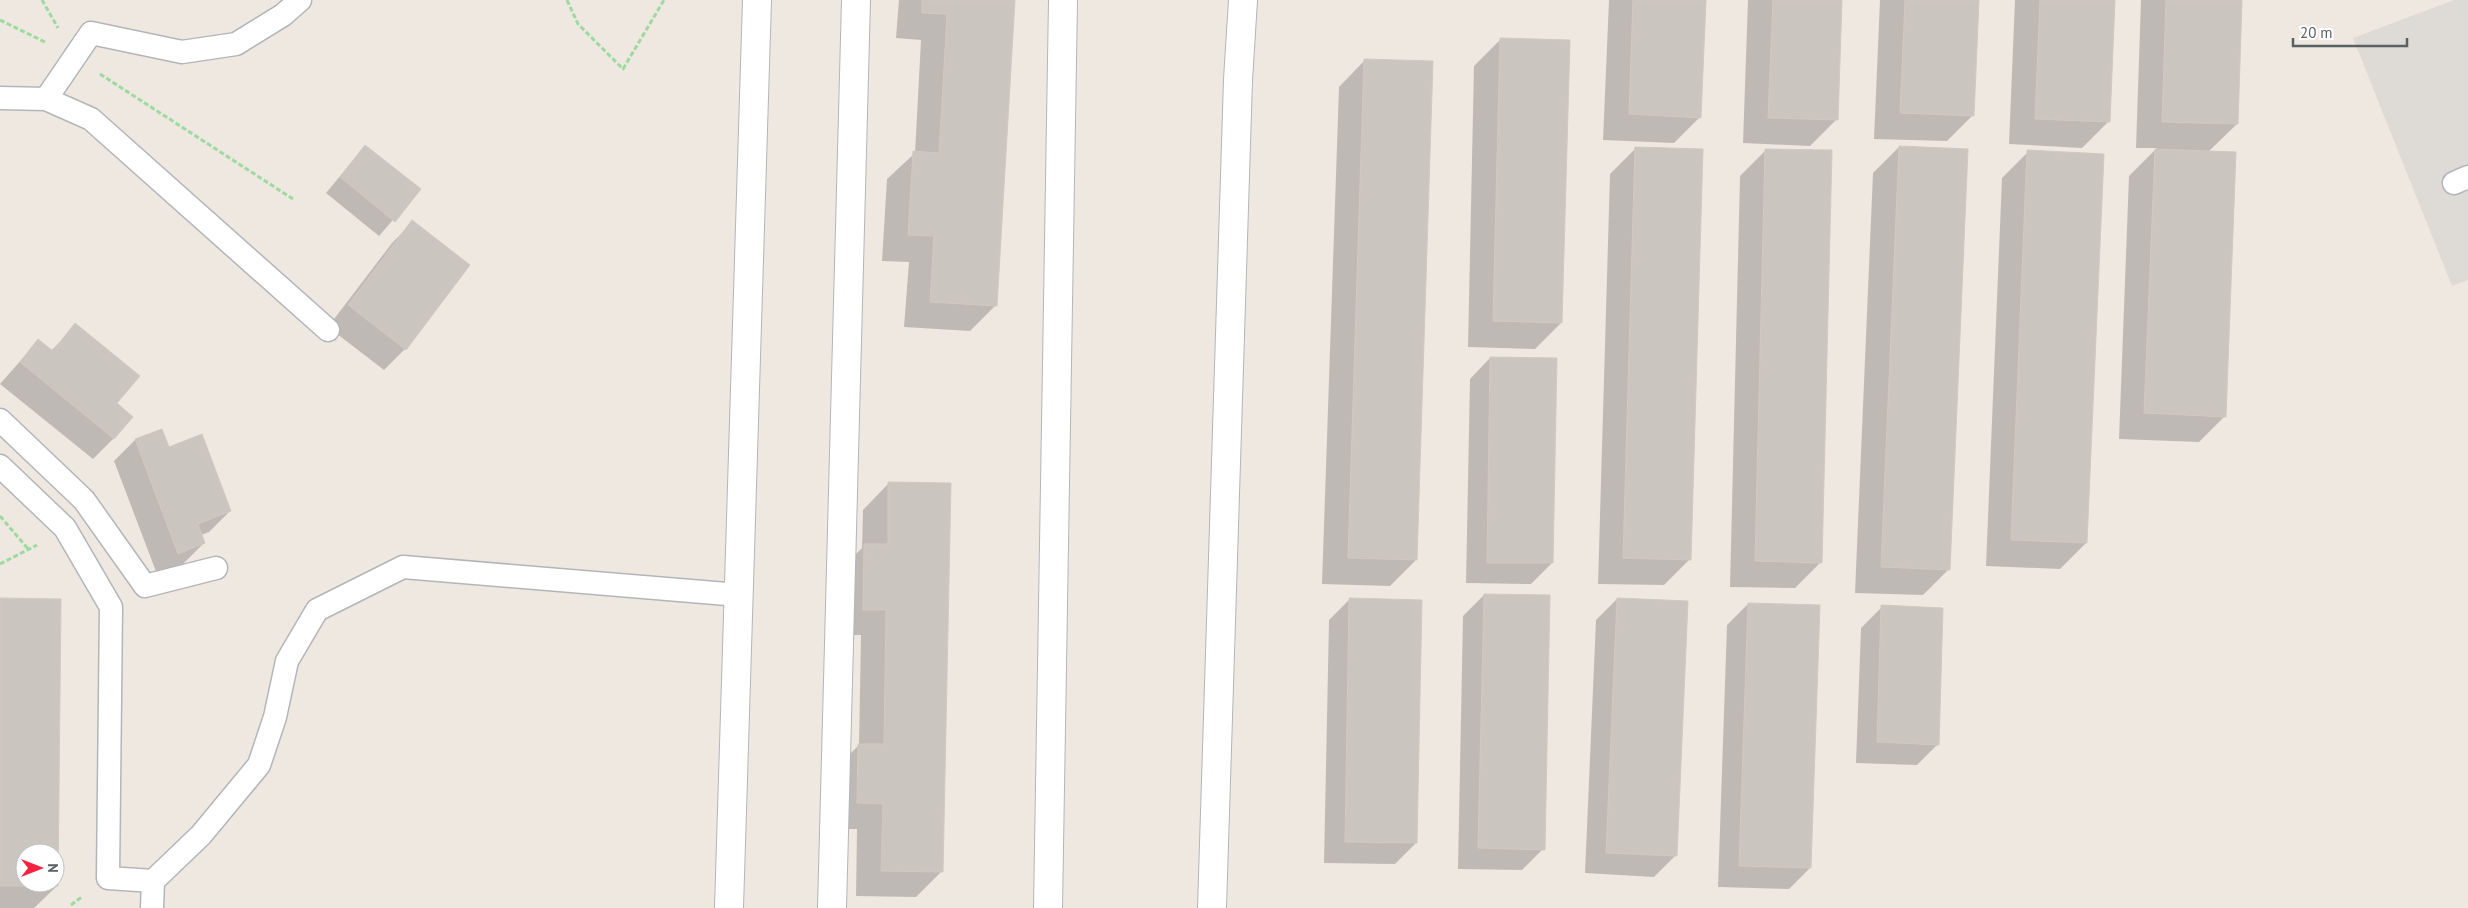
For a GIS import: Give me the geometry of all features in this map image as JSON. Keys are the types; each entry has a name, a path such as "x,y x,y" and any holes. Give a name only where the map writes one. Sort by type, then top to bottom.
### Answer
{"street":[{"path":"729,908 757,0"},
{"path":"832,908 856,0"},
{"path":"1048,908 1064,0"},
{"path":"1212,908 1238,80 1244,0"}],"lane":[{"path":"46,99 91,33 182,52 236,44 283,15 300,0"},
{"path":"0,98 46,99 91,119 328,330"},
{"path":"0,420 84,500 145,586 216,568"},
{"path":"0,466 65,528 111,607 108,878 153,881"},
{"path":"152,908 153,881 201,835 259,765 275,718 287,661 317,610 403,567 739,595"}],"path":[{"path":"567,0 578,24 623,69 664,0"},
{"path":"0,20 74,57 293,199"},
{"path":"0,516 29,550"},
{"path":"0,564 29,550 65,528"}],"shaded area":[{"path":"2454,0 2468,0 2468,280 2452,286 2353,38"}],"building":[{"path":"922,0 1015,0 997,306 930,302 934,236 908,235 913,151 939,153 947,14 922,13"},
{"path":"1633,0 1706,0 1701,118 1629,114"},
{"path":"1773,0 1842,0 1838,120 1768,118"},
{"path":"1905,0 1979,0 1974,116 1900,113"},
{"path":"2040,0 2115,0 2110,122 2035,119"},
{"path":"2166,0 2242,0 2238,124 2162,122"},
{"path":"1500,38 1570,40 1562,323 1493,321"},
{"path":"1364,59 1433,61 1417,560 1348,558"},
{"path":"365,145 421,189 395,222 340,177"},
{"path":"1899,146 1968,149 1950,570 1881,567"},
{"path":"1635,147 1703,149 1691,560 1623,558"},
{"path":"1765,149 1832,150 1822,563 1755,561"},
{"path":"2155,149 2236,152 2226,417 2144,413"},
{"path":"2027,150 2104,154 2087,543 2011,540"},
{"path":"412,220 470,265 406,350 348,305"},
{"path":"75,323 140,376 117,403 133,417 114,439 20,362 38,339 53,351"},
{"path":"1490,357 1557,358 1553,563 1487,563"},
{"path":"162,429 169,447 202,434 231,511 198,524 205,543 178,554 135,439"},
{"path":"888,482 951,483 943,872 881,871 883,804 857,803 858,744 884,744 886,610 863,610 864,544 888,544"},
{"path":"1484,594 1550,595 1545,850 1478,848"},
{"path":"0,598 61,599 58,843 15,843 15,886 0,886"},
{"path":"1349,598 1422,600 1417,843 1345,842"},
{"path":"1617,598 1688,601 1677,856 1606,853"},
{"path":"1748,603 1820,605 1811,868 1739,866"},
{"path":"1881,605 1943,608 1939,745 1877,742"}]}
